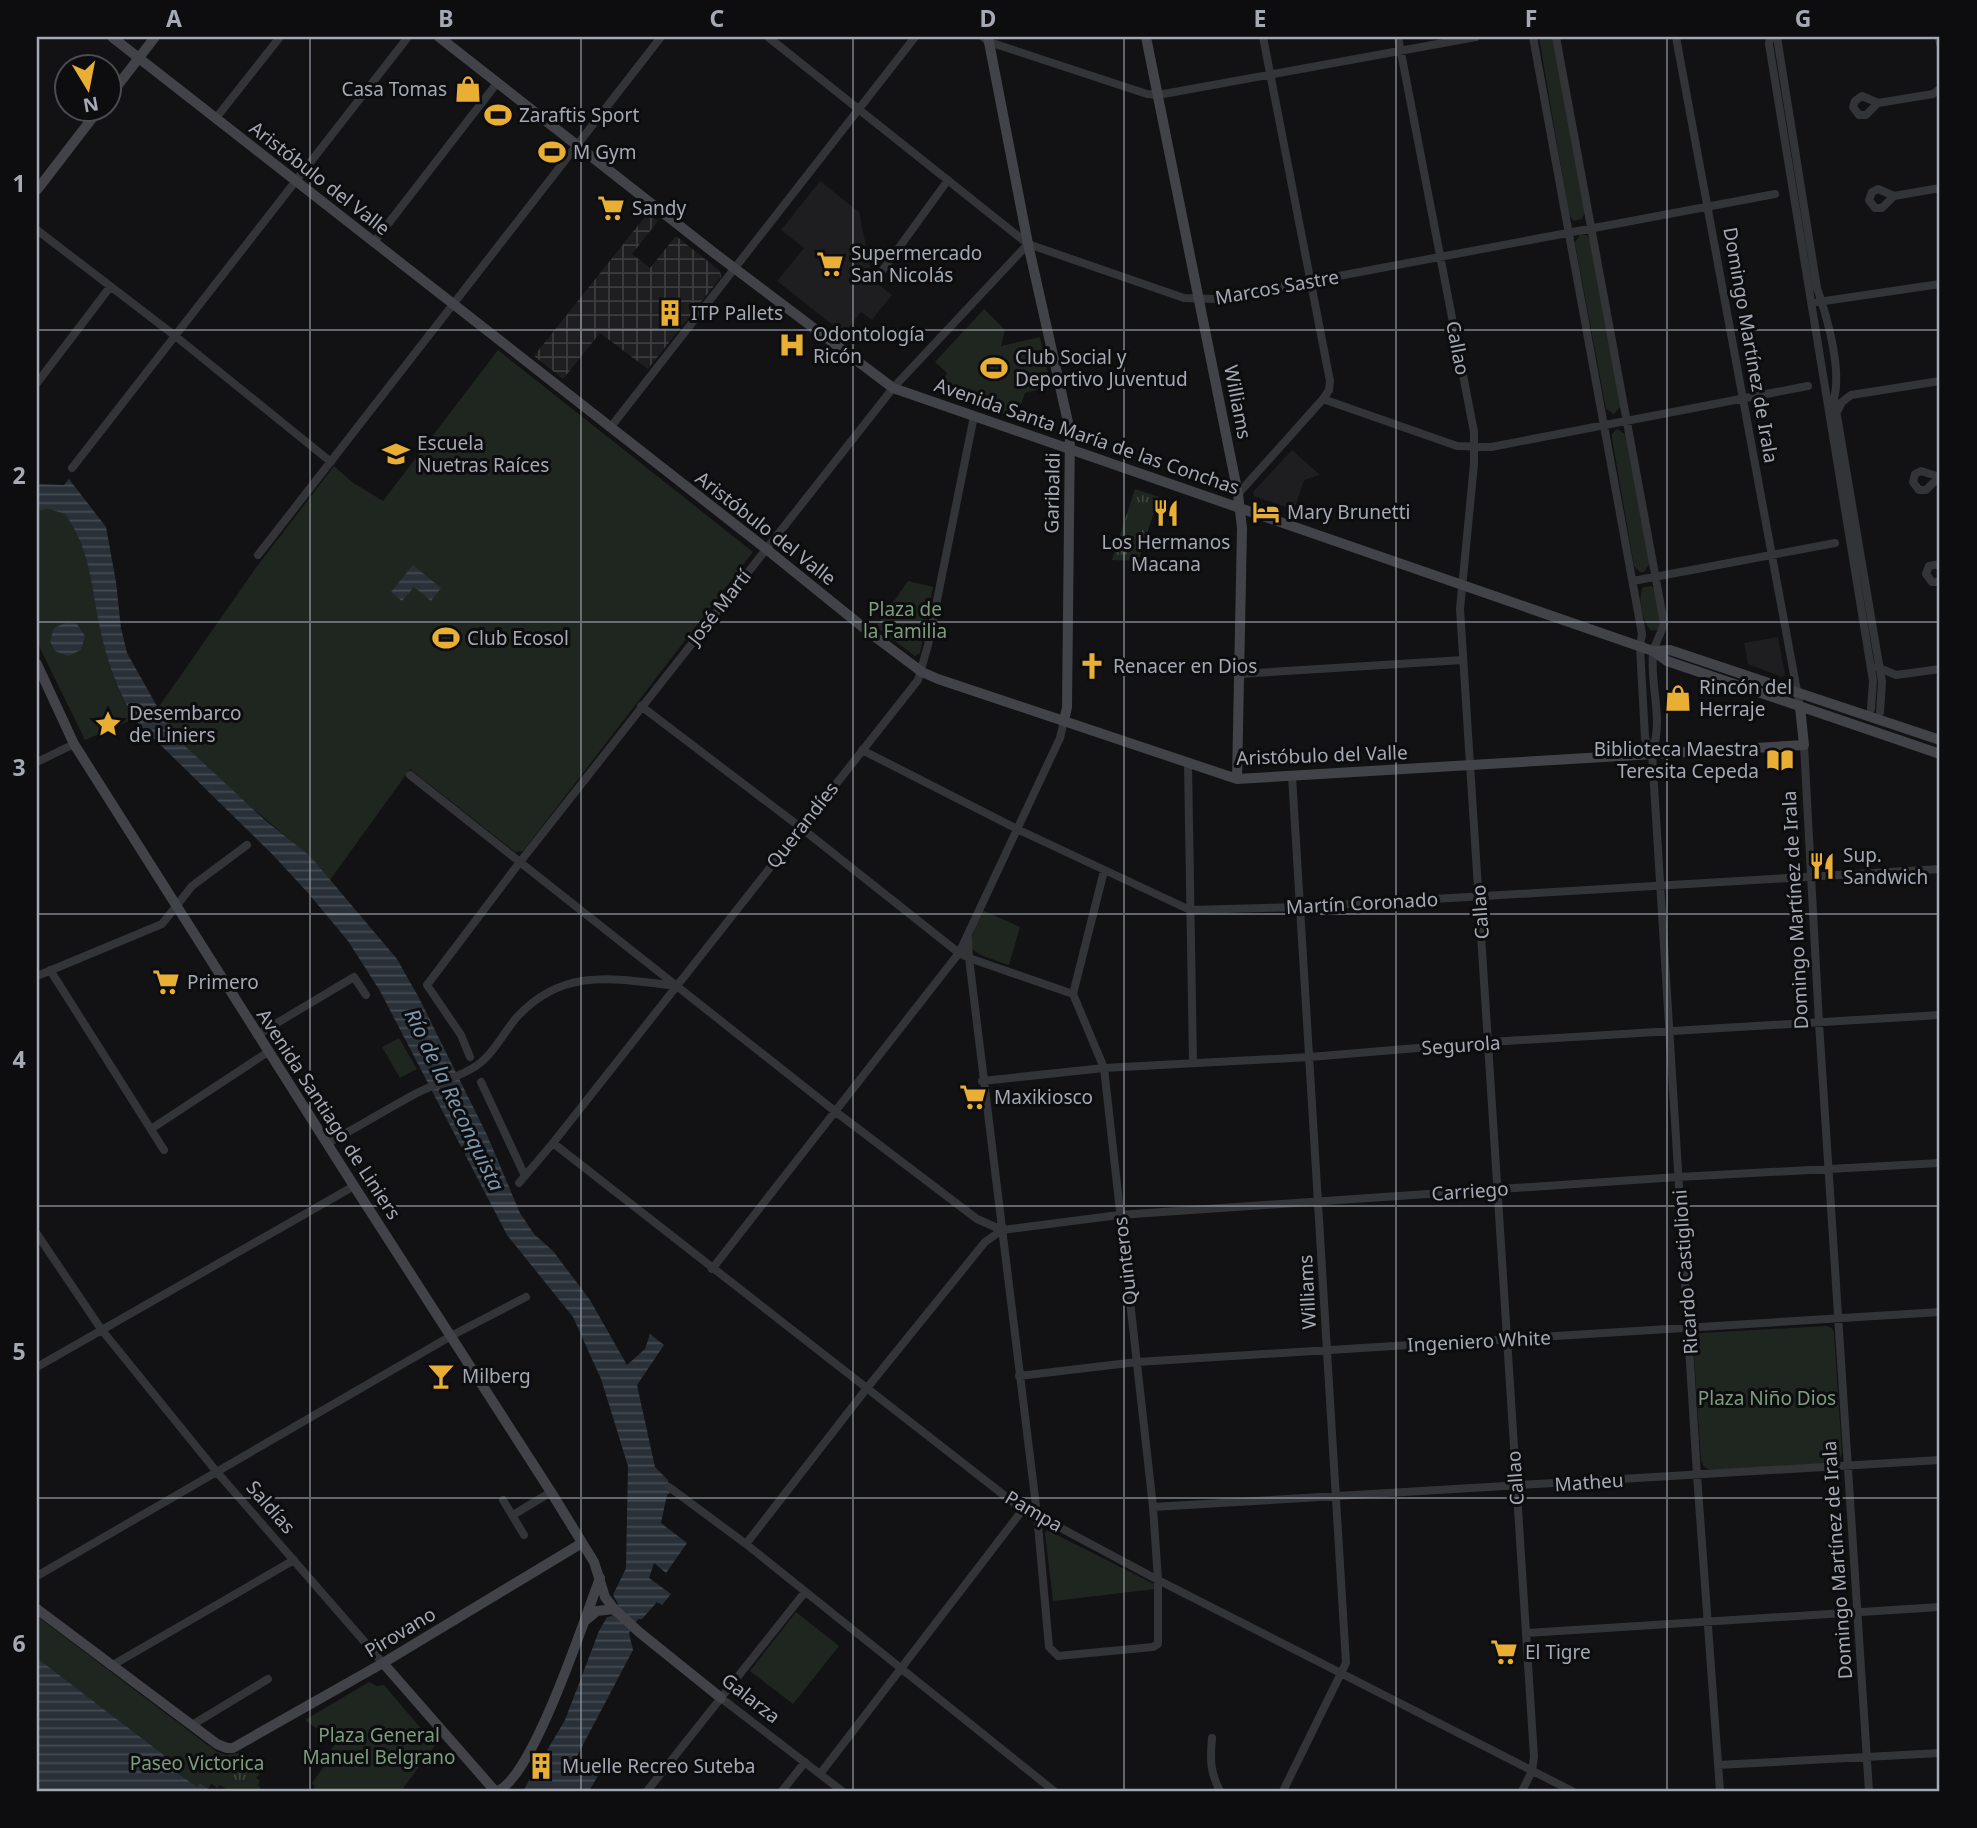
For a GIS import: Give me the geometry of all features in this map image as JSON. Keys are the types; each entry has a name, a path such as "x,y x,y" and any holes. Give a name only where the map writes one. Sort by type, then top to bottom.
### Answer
{"street":[{"name":"Aristóbulo del Valle","path":"112,37 922,672 1237,779 1804,745"},
{"path":"122,80 155,37"},
{"path":"216,118 280,37"},
{"path":"72,468 408,37"},
{"name":"Avenida Santa María de las Conchas","path":"439,37 575,146 893,388 1462,584 1653,651 1667,661 1940,754"},
{"path":"258,555 661,37"},
{"name":"Marcos Sastre","path":"768,37 1028,244 1184,298 1216,299 1775,194"},
{"path":"610,428 915,37"},
{"name":"Williams","path":"1146,37 1240,507 1242,528 1237,779"},
{"path":"1238,494 1323,399 1329,390 1330,381 1264,37"},
{"name":"Callao","path":"1398,37 1474,432 1474,464 1460,609 1534,1757 1532,1771 1521,1791"},
{"path":"987,38 1147,94 1158,95 1476,37"},
{"name":"Ricardo Castiglioni","path":"1533,37 1642,634 1640,647 1645,738 1652,753 1697,1475 1720,1791"},
{"name":"Ricardo Castiglioni","path":"1556,37 1664,622 1662,636 1653,651 1658,737 1652,753"},
{"name":"Domingo Martínez de Irala","path":"1676,37 1800,707 1870,1791"},
{"path":"1775,37 1817,288 1826,310 1838,385 1831,399 1837,413 1875,666 1876,710"},
{"path":"1775,37 1771,57 1875,666"},
{"path":"1939,37 1940,44"},
{"name":"Garibaldi","path":"712,1269 959,953 1060,738 1064,721 1067,707 1070,431 1028,244 987,38"},
{"path":"374,242 497,83"},
{"path":"1878,103 1938,94"},
{"path":"37,190 89,122"},
{"path":"882,271 948,180"},
{"path":"1894,196 1940,188"},
{"path":"37,230 174,335 331,462"},
{"name":"José Martí","path":"470,1057 461,1035 427,985 641,706 893,388 1028,244"},
{"path":"1812,303 1940,284"},
{"path":"37,383 110,287"},
{"path":"1837,413 1842,402 1851,396 1940,381"},
{"path":"1838,385 1851,396"},
{"path":"1323,399 1457,446 1491,447 1808,386"},
{"name":"Querandíes","path":"481,1082 522,1179 677,986 922,672 974,416"},
{"path":"1633,581 1835,543"},
{"path":"1940,564 1930,566 1926,574 1933,582 1940,582"},
{"name":"Avenida Santa María de las Conchas","path":"1653,651 1670,650 1940,740"},
{"path":"1240,674 1463,660"},
{"name":"Avenida Santiago de Liniers","path":"37,664 74,744 257,1035 551,1492 582,1543 600,1577 605,1597 614,1609"},
{"path":"1875,666 1896,675 1940,669"},
{"path":"641,706 959,953 1073,995 1104,871"},
{"path":"37,762 74,744"},
{"name":"Martín Coronado","path":"862,750 1018,830 1190,910 1300,907 1940,869"},
{"path":"1188,763 1193,1063"},
{"path":"410,775 836,1112 977,1219 1002,1230"},
{"name":"Williams","path":"1283,1791 1346,1663 1292,776"},
{"path":"37,976 162,924 192,886 247,845"},
{"path":"968,938 982,1081 1037,1514"},
{"path":"50,970 164,1150"},
{"path":"257,1035 354,977 366,996"},
{"path":"328,1143 419,1092 470,1069 485,1058 538,997 554,988 599,978 677,986"},
{"name":"Quinteros","path":"1037,1514 1049,1647 1058,1656 1153,1647 1158,1644 1158,1580 1153,1507 1104,1068 1073,995"},
{"name":"Segurola","path":"982,1081 1104,1068 1940,1016"},
{"path":"151,1129 268,1052"},
{"name":"Pampa","path":"553,1143 1014,1503 1158,1580 1572,1791"},
{"name":"Carriego","path":"1002,1230 1119,1215 1678,1177 1940,1163"},
{"path":"37,1367 354,1186"},
{"path":"746,1544 985,1242 1002,1230"},
{"name":"Saldías","path":"37,1234 101,1329 216,1471 496,1791"},
{"path":"37,1576 451,1336 526,1297"},
{"name":"Ingeniero White","path":"1019,1376 1136,1362 1940,1312"},
{"name":"Matheu","path":"1153,1507 1940,1460"},
{"path":"669,1487 746,1544 1054,1791"},
{"path":"513,1515 551,1492"},
{"path":"503,1500 524,1535"},
{"path":"820,1774 1024,1508"},
{"name":"Pirovano","path":"192,1725 217,1744 233,1748 383,1663 582,1543"},
{"path":"111,1666 294,1560"},
{"path":"496,1791 513,1780 543,1725 600,1577"},
{"path":"647,1791 805,1592"},
{"path":"1527,1633 1940,1607"},
{"path":"37,1609 192,1725 268,1679"},
{"path":"583,1622 597,1611 614,1609"},
{"name":"Galarza","path":"614,1609 720,1698 842,1791"},
{"path":"1212,1738 1210,1765 1212,1777 1220,1791"},
{"path":"1718,1765 1940,1753"},
{"path":"782,1791 805,1762"}],"shaded area":[{"name":"Supermercado San Nicolás","path":"820,181 859,212 873,280 892,295 872,320 861,312 844,334 777,281 804,248 781,230"},
{"path":"648,213 658,221 632,254 650,268 676,236 720,271 721,277 648,369 600,333 563,379 534,356"},
{"path":"1292,450 1320,475 1304,480 1294,510 1254,496 1253,492"},
{"path":"1778,637 1785,674 1782,677 1748,664 1744,643"}],"green space":[{"path":"1539,37 1553,37 1585,212 1582,219 1574,221 1569,215"},
{"path":"1580,234 1587,235 1590,241 1621,406 1614,414 1606,409 1575,243"},
{"name":"Club Social y Deportivo Juventud","path":"984,309 1005,330 1001,346 1040,337 1051,386 1025,393 1016,418 940,390 947,373 935,362"},
{"name":"Club Ecosol","path":"498,350 753,552 523,851 515,852 410,769 330,880 296,845 203,765 182,743 158,708 255,569 334,466 352,482 383,501"},
{"path":"1617,429 1625,434 1650,563 1644,572 1634,566 1612,438"},
{"path":"1135,489 1159,497 1138,561 1112,560"},
{"path":"48,509 65,514 80,541 89,568 109,663 122,698 134,719 85,740 37,642 37,511"},
{"name":"Plaza de la Familia","path":"908,581 933,587 920,653 915,656 876,627"},
{"path":"1643,587 1654,588 1662,622 1658,630 1651,631 1643,616 1641,591"},
{"path":"982,910 1020,927 1009,965 977,953 973,948 972,935"},
{"path":"399,1038 417,1069 400,1078 382,1047"},
{"name":"Plaza Niño Dios","path":"1826,1326 1832,1328 1834,1333 1842,1454 1839,1460 1833,1463 1711,1470 1704,1467 1701,1460 1693,1342 1695,1335"},
{"path":"1047,1530 1156,1585 1156,1589 1053,1601 1045,1533"},
{"path":"796,1612 839,1646 793,1704 750,1671"},
{"name":"Paseo Victorica","path":"37,1616 217,1752 226,1755 239,1753 243,1757 220,1770 208,1789 201,1783 197,1787 174,1770 177,1766 37,1658"},
{"name":"Plaza General Manuel Belgrano","path":"369,1682 377,1686 384,1685 435,1745 401,1791 312,1791 315,1786 312,1783 325,1765 322,1762 336,1743 305,1720"},
{"path":"241,1761 260,1774 256,1778 260,1781 260,1791 229,1791 220,1785 217,1788 203,1777 230,1762"}],"water":[{"name":"Río de la Reconquista","path":"69,479 106,527 127,653 158,708 186,747 266,821 310,856 397,959 487,1135 520,1213 534,1234 553,1251 590,1300 627,1365 645,1349 650,1334 664,1345 637,1385 655,1467 668,1480 670,1493 667,1495 661,1523 687,1543 666,1573 654,1563 649,1578 671,1594 662,1605 657,1602 642,1619 638,1619 629,1633 633,1650 575,1760 599,1774 589,1791 523,1791 565,1720 599,1631 618,1604 613,1595 626,1568 628,1466 601,1379 573,1317 507,1235 380,991 348,941 273,855 135,720 109,664 89,569 74,528 65,514 48,509 37,511 37,484 64,485"},
{"path":"413,565 441,588 431,601 414,587 402,601 391,592"},
{"path":"67,622 77,624 85,636 81,650 68,656 55,651 50,641 54,628"},
{"path":"37,1658 178,1766 175,1771 197,1787 200,1783 211,1791 37,1791"}],"place":[{"name":"Casa Tomas","path":"468,89"},
{"name":"Zaraftis Sport","path":"498,115"},
{"name":"M Gym","path":"552,152"},
{"name":"Sandy","path":"611,208"},
{"name":"Supermercado San Nicolás","path":"830,264"},
{"name":"ITP Pallets","path":"670,313"},
{"name":"Odontología Ricón","path":"792,345"},
{"name":"Club Social y Deportivo Juventud","path":"994,368"},
{"name":"Escuela Nuetras Raíces","path":"396,454"},
{"name":"Mary Brunetti","path":"1266,512"},
{"name":"Los Hermanos Macana","path":"1166,513"},
{"name":"Club Ecosol","path":"446,638"},
{"name":"Renacer en Dios","path":"1092,666"},
{"name":"Rincón del Herraje","path":"1678,698"},
{"name":"Desembarco de Liniers","path":"108,724"},
{"name":"Biblioteca Maestra Teresita Cepeda","path":"1780,760"},
{"name":"Sup. Sandwich","path":"1822,866"},
{"name":"Primero","path":"166,982"},
{"name":"Maxikiosco","path":"973,1097"},
{"name":"Milberg","path":"441,1376"},
{"name":"El Tigre","path":"1504,1652"},
{"name":"Muelle Recreo Suteba","path":"541,1766"}]}
